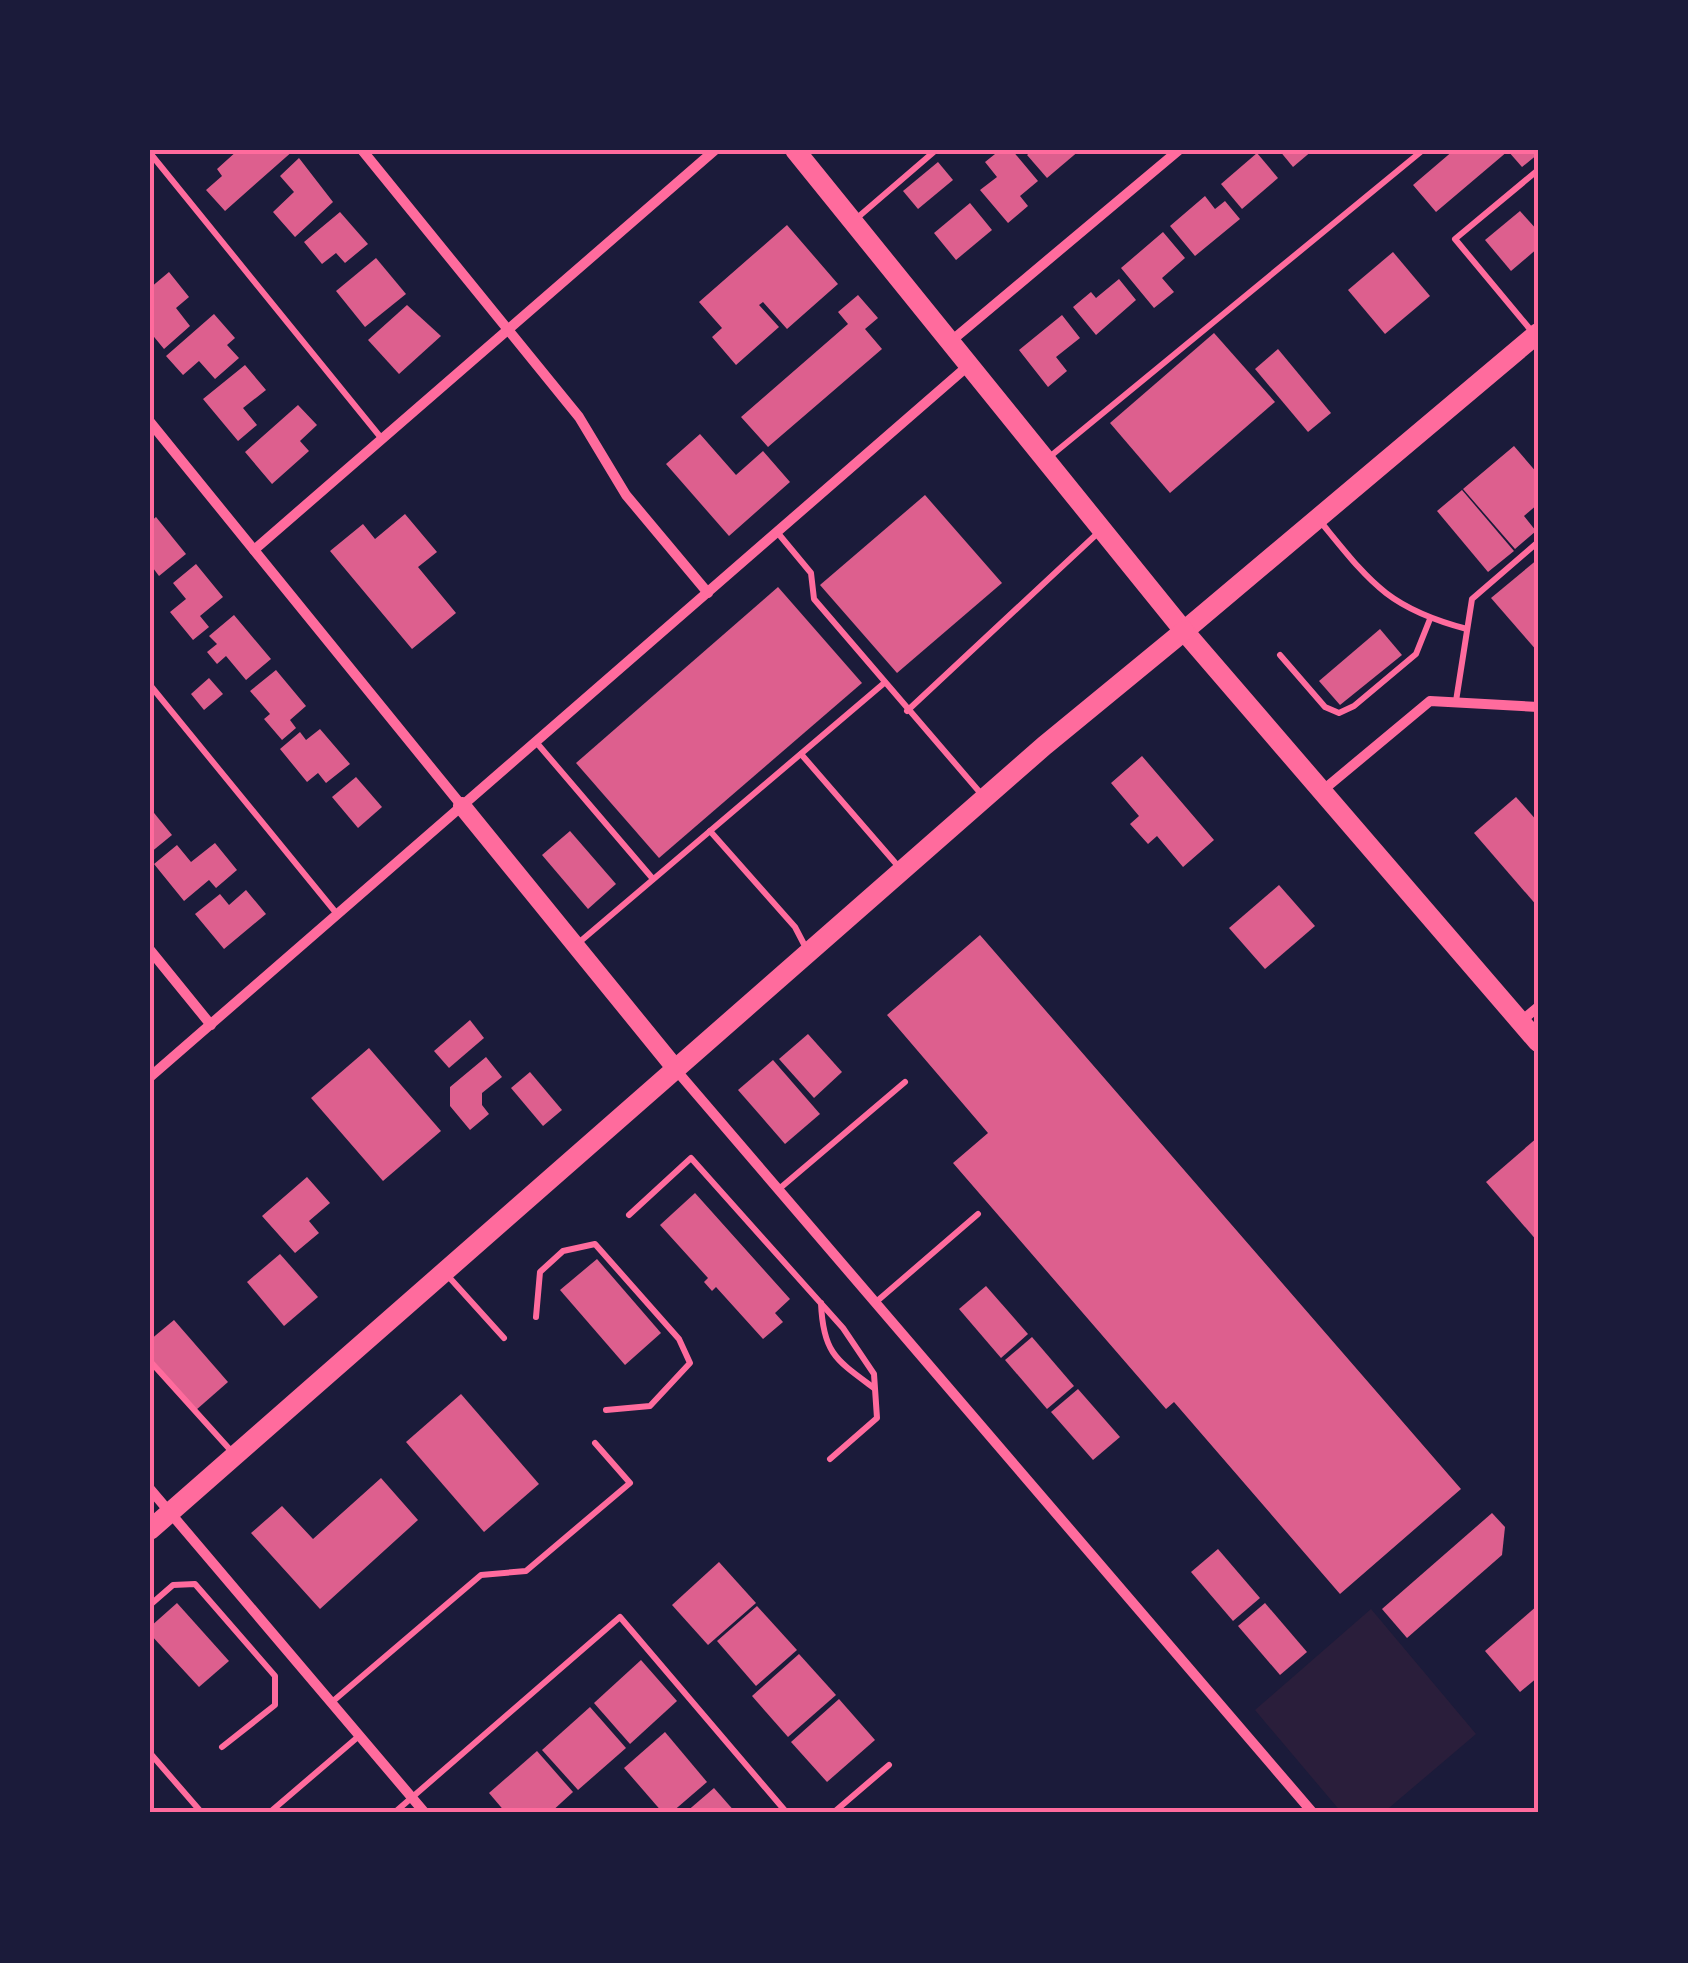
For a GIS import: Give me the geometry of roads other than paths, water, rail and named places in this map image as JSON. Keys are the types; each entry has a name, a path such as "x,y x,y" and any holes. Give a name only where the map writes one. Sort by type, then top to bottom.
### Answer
{"main road":[{"path":"795,150 1184,631 1538,1042"},
{"path":"150,1530 986,798 1537,334"}],"street":[{"path":"362,150 579,417 626,495 708,593"},
{"path":"254,550 715,150"},
{"path":"950,342 1178,150"},
{"path":"150,1077 969,366"},
{"path":"150,422 676,1069 1313,1813"},
{"path":"1322,791 1430,702 1538,707"},
{"path":"150,950 211,1025"},
{"path":"1520,1022 1538,1006"},
{"path":"150,1488 425,1813"}],"lane":[{"path":"853,222 936,150"},
{"path":"1046,460 1423,150"},
{"path":"150,153 382,439"},
{"path":"1537,334 1455,239 1538,170"},
{"path":"1318,519 1375,586 1411,612 1467,629"},
{"path":"907,710 1102,529"},
{"path":"777,532 811,573 814,599 883,684 986,798"},
{"path":"1456,701 1472,599 1538,542"},
{"path":"1280,655 1325,707 1339,713 1354,706 1416,654 1430,620"},
{"path":"575,946 883,684"},
{"path":"150,686 338,914"},
{"path":"536,742 653,879"},
{"path":"801,754 902,871"},
{"path":"710,831 795,926 808,953"},
{"path":"779,1189 905,1082"},
{"path":"629,1215 691,1158 821,1303 874,1374 878,1418 830,1458"},
{"path":"876,1302 978,1214"},
{"path":"536,1318 540,1272 563,1251 595,1244 679,1340 690,1363 650,1406 606,1410"},
{"path":"444,1272 504,1338"},
{"path":"821,1303 822,1333 834,1358 875,1388"},
{"path":"150,1361 235,1456"},
{"path":"331,1703 482,1575 526,1571 630,1483 595,1443"},
{"path":"150,1604 173,1585 196,1584 275,1676 275,1706 222,1747"},
{"path":"394,1813 620,1617 787,1813"},
{"path":"269,1813 359,1736"},
{"path":"150,1753 202,1813"},
{"path":"834,1813 889,1765"}]}
